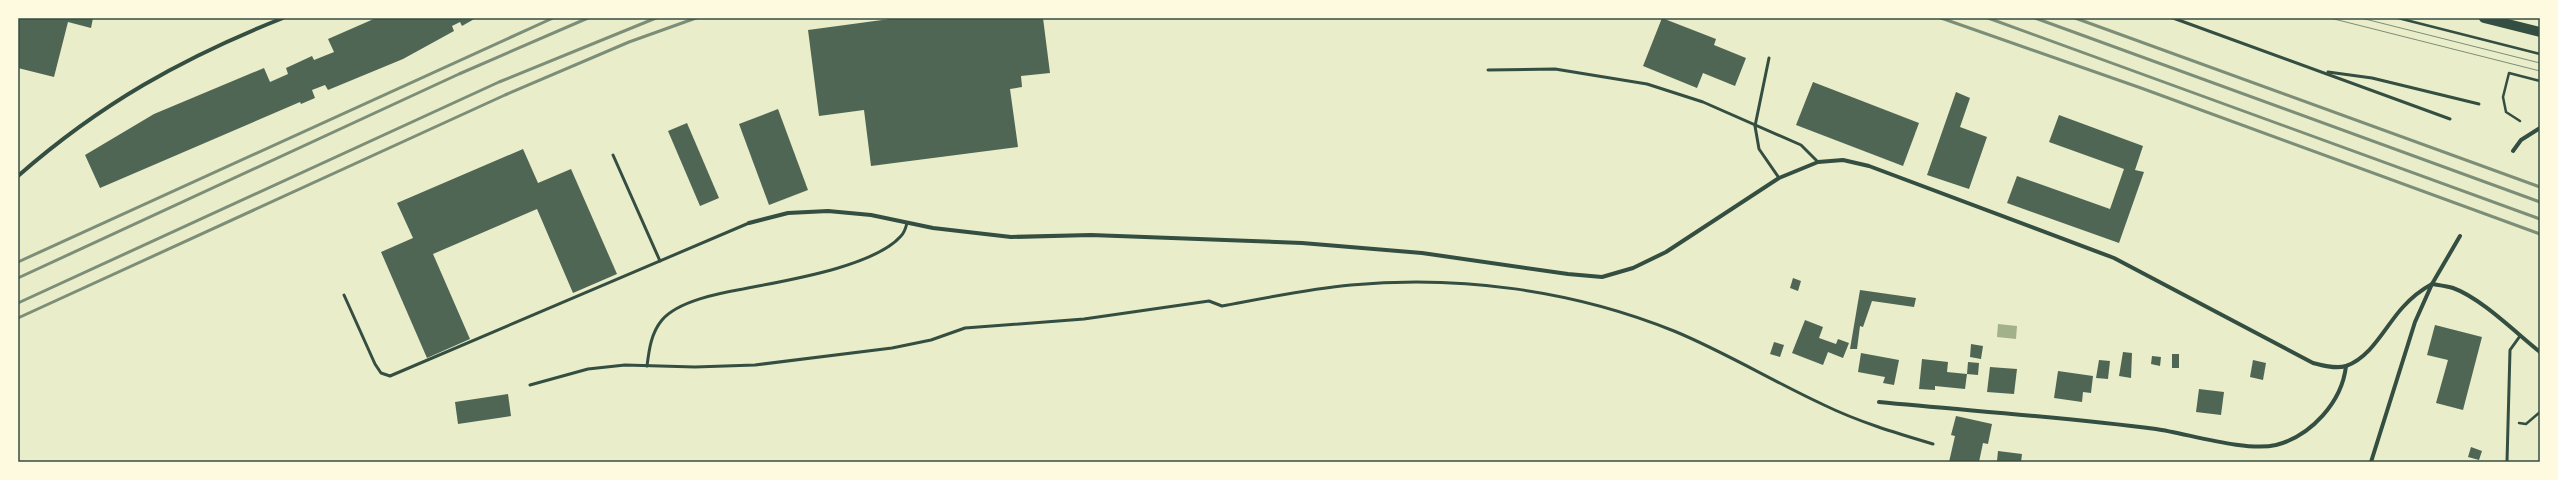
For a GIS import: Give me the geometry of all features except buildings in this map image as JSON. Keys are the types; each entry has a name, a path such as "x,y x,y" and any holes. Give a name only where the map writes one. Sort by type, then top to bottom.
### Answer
{"main road":[{"path":"2484,18 2540,32"}],"street":[{"path":"18,176 69,133 118,99 177,64 283,18"},
{"path":"2513,152 2521,140 2540,128"},
{"path":"749,223 788,213 828,211 871,215 907,223 1011,236 1091,235 1302,243 1422,253 1568,274 1602,277 1633,268 1666,252 1779,178 1818,162 1843,160 1869,166 2114,258 2293,354 2313,363 2331,367 2346,366 2362,358 2402,308 2417,292 2432,284 2458,291 2489,311 2540,352"},
{"path":"2370,462 2415,322 2432,284 2460,236"},
{"path":"1879,402 2157,429 2254,446 2274,445 2294,439 2314,425 2344,382 2346,366"}],"lane":[{"path":"2173,18 2450,119"},
{"path":"1769,58 1756,126 1759,149 1779,178"},
{"path":"1488,70 1555,69 1647,84 1703,102 1801,145 1818,162"},
{"path":"2323,72 2372,78 2479,104"},
{"path":"613,155 660,262"},
{"path":"344,295 375,364 381,373 390,376 749,223"},
{"path":"647,366 653,334 662,319 683,307 708,296 806,276 858,261 887,247 902,236 907,223"},
{"path":"530,385 588,369 625,365 755,365 892,348 931,340 966,328 1084,319 1209,301 1222,306 1352,285 1455,284 1525,290 1581,300 1626,313 1675,331 1825,406 1883,430 1933,444"},
{"path":"2507,462 2510,350 2520,336"}],"path":[{"path":"2398,18 2540,54"},
{"path":"2520,121 2506,112 2503,97 2509,73 2540,80"},
{"path":"2508,422 2526,424 2540,412"}],"shaded area":[{"path":"1998,324 2017,326 2016,339 1997,337"}],"tram line":[{"path":"2330,18 2540,71"},
{"path":"2361,18 2540,63"}],"railway":[{"path":"18,262 553,18"},
{"path":"18,278 459,74 588,18"},
{"path":"18,303 499,82 656,18"},
{"path":"18,318 505,95 629,42 696,18"},
{"path":"1941,18 2141,88 2540,234"},
{"path":"1988,18 2540,219"},
{"path":"2035,18 2540,202"},
{"path":"2075,18 2540,187"}]}
